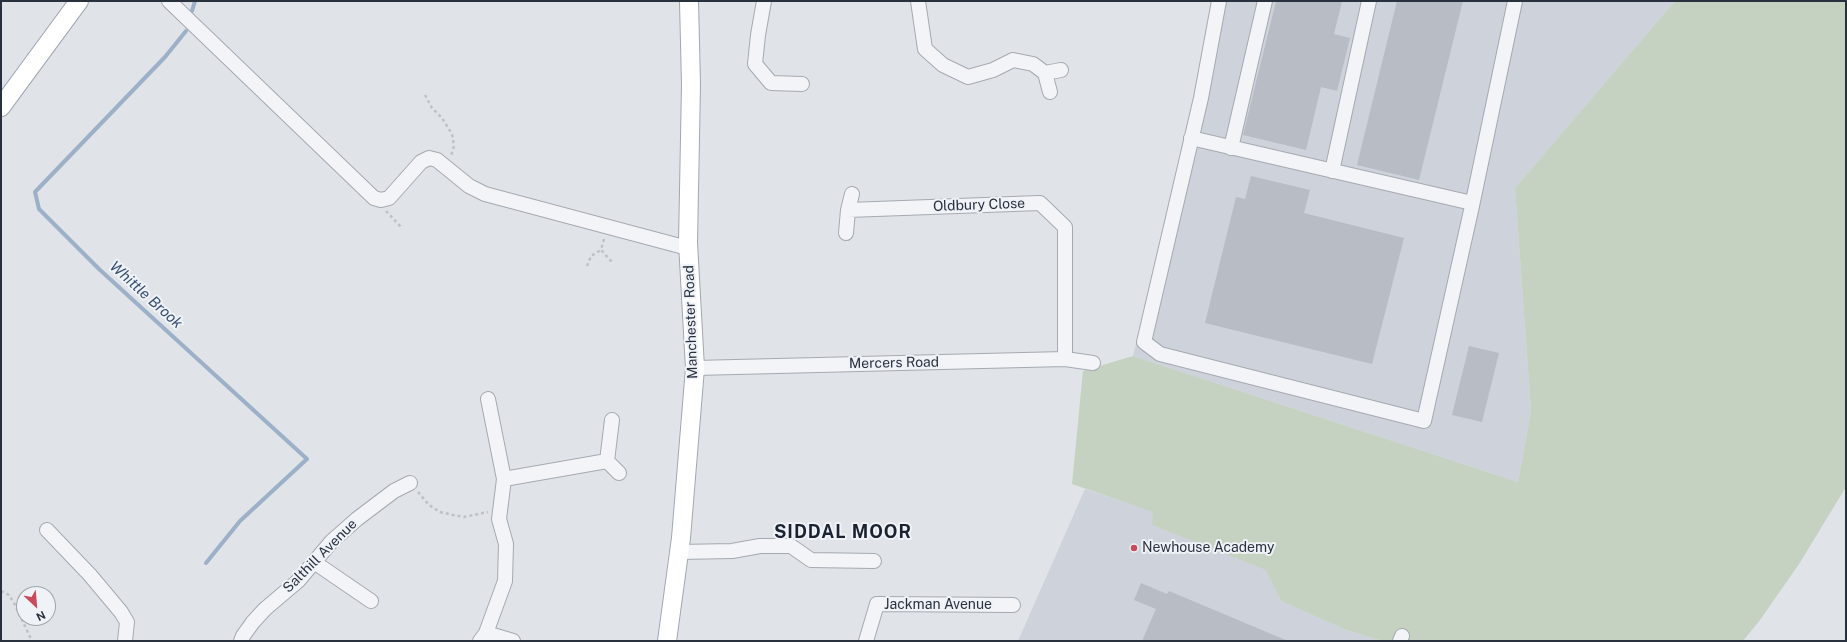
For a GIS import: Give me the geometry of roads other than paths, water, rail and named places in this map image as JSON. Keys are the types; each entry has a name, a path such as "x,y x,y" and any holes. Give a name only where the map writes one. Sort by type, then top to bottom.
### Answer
{"main road":[{"path":"1,107 79,1"},
{"name":"Manchester Road","path":"667,641 680,552 695,368 689,246 691,85 689,1"}],"street":[{"path":"168,1 374,198 381,200 389,198 421,162 429,158 437,160 469,186 485,194 680,246 689,246"},
{"path":"764,1 755,64 771,84 802,84"},
{"path":"918,1 924,50 943,66 968,77 993,70 1013,60 1033,64 1045,73 1050,92"},
{"path":"1218,1 1191,138 1144,342 1160,354 1424,421 1515,1"},
{"path":"1231,148 1265,1"},
{"path":"1332,171 1369,1"},
{"path":"1045,73 1061,70"},
{"path":"1191,138 1472,203"},
{"path":"846,234 848,210 852,194"},
{"name":"Oldbury Close","path":"848,210 1040,202 1065,227 1066,359"},
{"name":"Mercers Road","path":"695,368 1066,359 1093,363"},
{"path":"488,399 504,479 499,519 506,544 505,581 483,637 513,641"},
{"path":"606,460 612,420"},
{"path":"504,479 606,460"},
{"path":"606,460 619,473"},
{"name":"Salthill Avenue","path":"241,641 243,636 261,613 298,581 332,541 357,519 394,491 410,484"},
{"path":"47,530 90,575 120,612 127,622 125,641"},
{"path":"680,552 732,551 760,546 791,546 812,560 874,561"},
{"path":"314,562 371,601"},
{"name":"Jackman Avenue","path":"866,641 877,604 1013,605"}],"waterway":[{"name":"Whittle Brook","path":"192,11 195,1"},
{"name":"Whittle Brook","path":"186,31 165,57 35,192 39,209 99,269 307,459 240,521 206,563"}],"place":[{"name":"Newhouse Academy","path":"1134,548"}],"district":[{"name":"SIDDAL MOOR","path":"843,532"}]}
